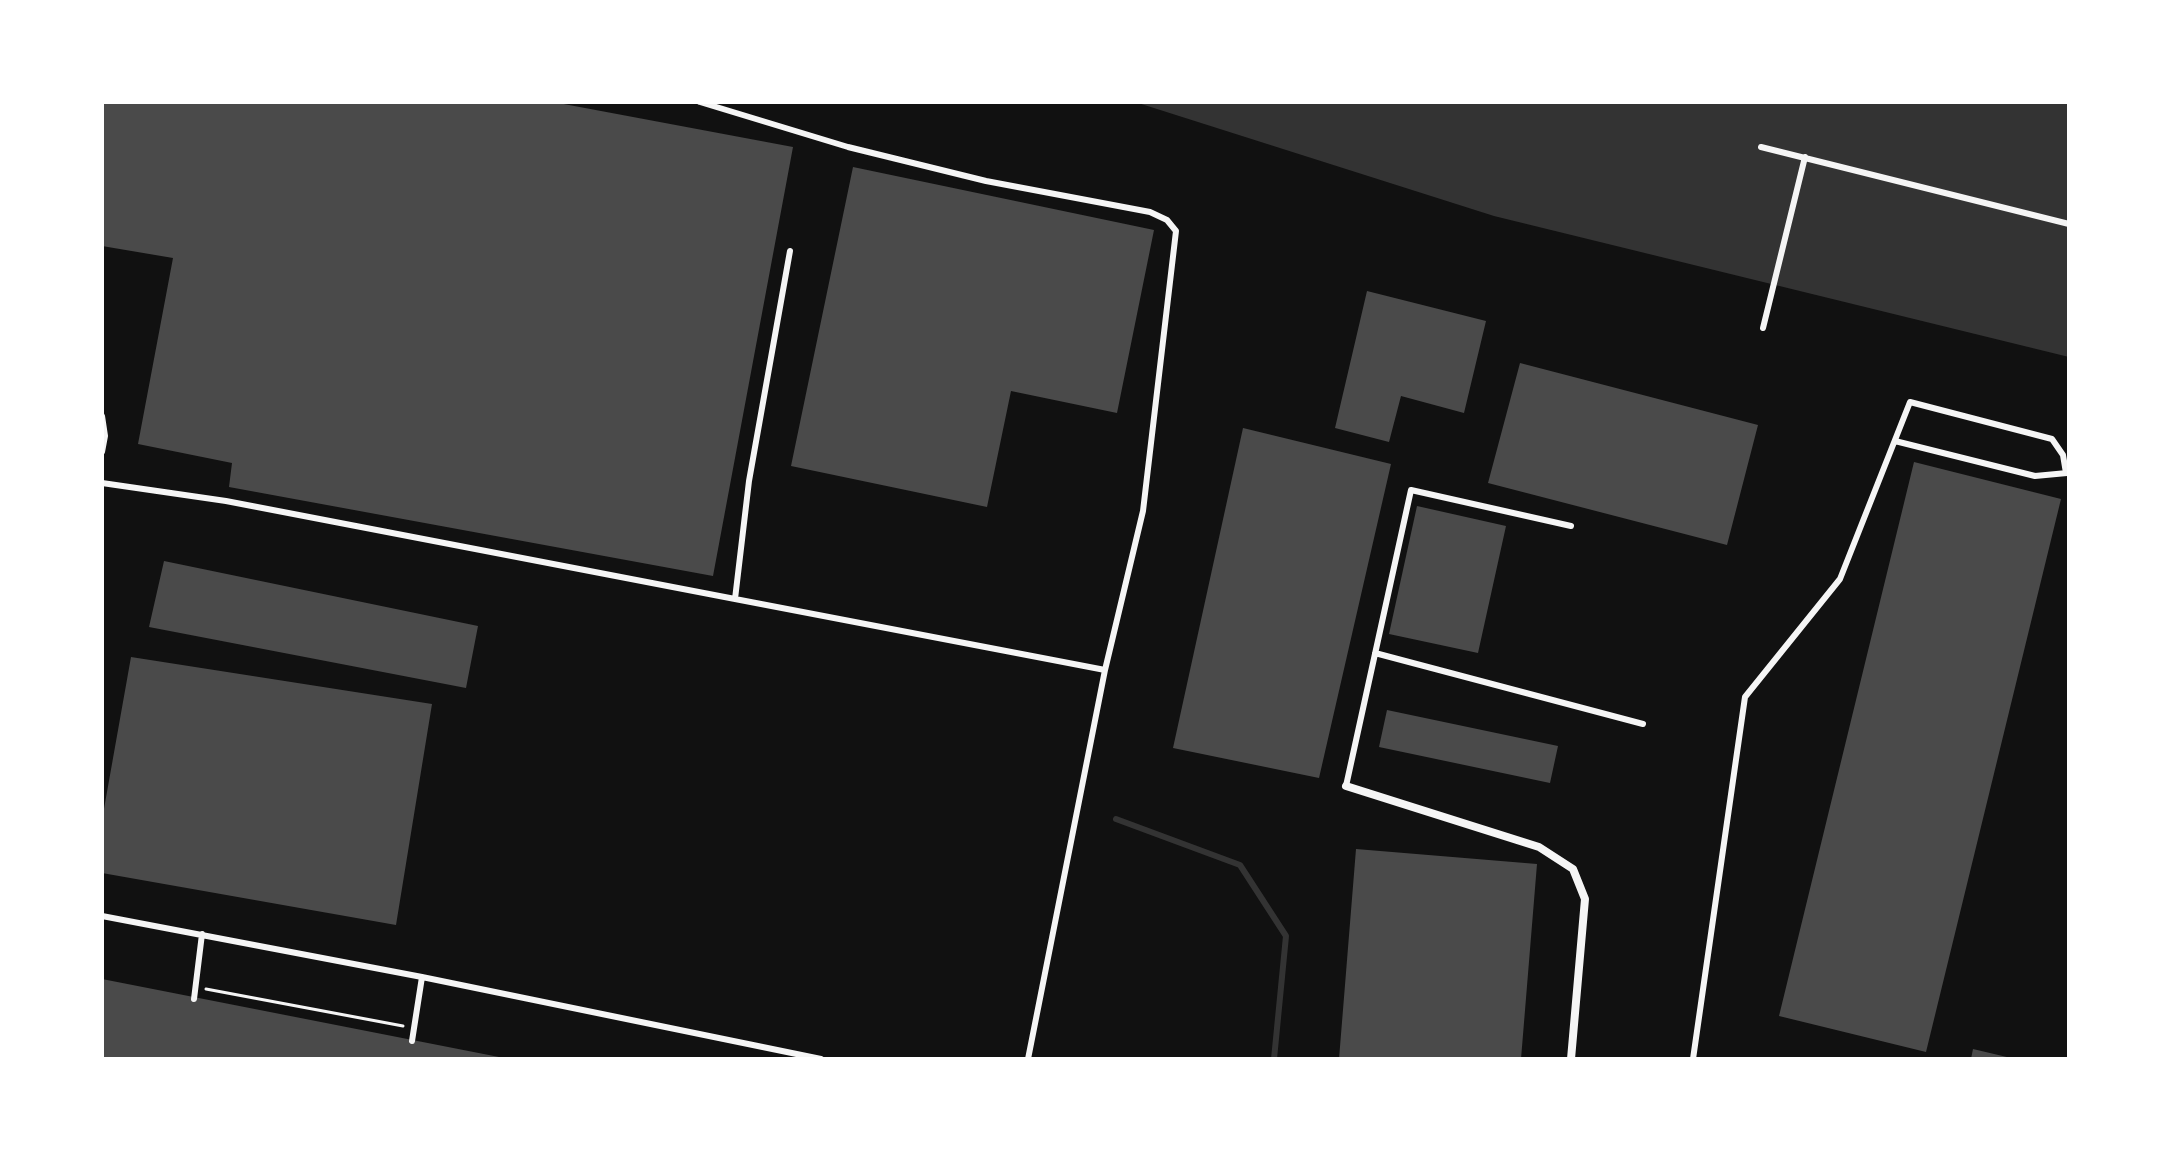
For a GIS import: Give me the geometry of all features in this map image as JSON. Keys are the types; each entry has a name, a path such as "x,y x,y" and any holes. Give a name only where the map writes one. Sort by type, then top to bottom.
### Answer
{"street":[{"path":"1346,786 1539,847 1573,869 1585,899 1571,1059"}],"lane":[{"path":"700,102 848,147 986,181 1150,212 1167,220 1176,231 1143,511 1105,670 1028,1059"},
{"path":"1761,147 2069,224"},
{"path":"1763,328 1805,157"},
{"path":"735,599 749,481 790,251"},
{"path":"1693,1059 1745,697 1840,579 1910,402 2052,439 2063,455 2067,473 2035,476 1895,441"},
{"path":"102,416 105,436 102,452"},
{"path":"102,483 226,501 1105,670"},
{"path":"1346,786 1411,490 1571,526"},
{"path":"1375,653 1643,724"},
{"path":"102,916 422,977 821,1059"},
{"path":"194,999 202,934"},
{"path":"412,1041 422,977"}],"path":[{"path":"196,987 414,1028"}],"shaded area":[{"path":"1135,102 2069,102 2069,357 1494,216"}],"building":[{"path":"102,102 553,102 793,147 713,576 229,487 232,463 138,444 173,258 102,246"},
{"path":"853,167 1154,230 1117,413 1011,391 987,507 791,466"},
{"path":"1367,291 1486,321 1464,413 1401,396 1389,442 1335,428"},
{"path":"1520,363 1758,425 1727,545 1488,483"},
{"path":"1243,428 1391,464 1319,778 1173,748"},
{"path":"1914,462 2061,499 1926,1052 1779,1016"},
{"path":"1417,506 1506,526 1478,653 1389,634"},
{"path":"164,561 478,626 466,688 149,627"},
{"path":"131,657 432,704 396,925 102,873 102,820"},
{"path":"1387,710 1558,746 1550,783 1379,747"},
{"path":"1356,849 1537,864 1521,1059 1339,1059"},
{"path":"102,979 499,1057 499,1059 102,1059"},
{"path":"1973,1049 2011,1058 2011,1059 1971,1059"}],"waterway":[{"path":"1116,819 1240,865 1286,936 1274,1059"}]}
